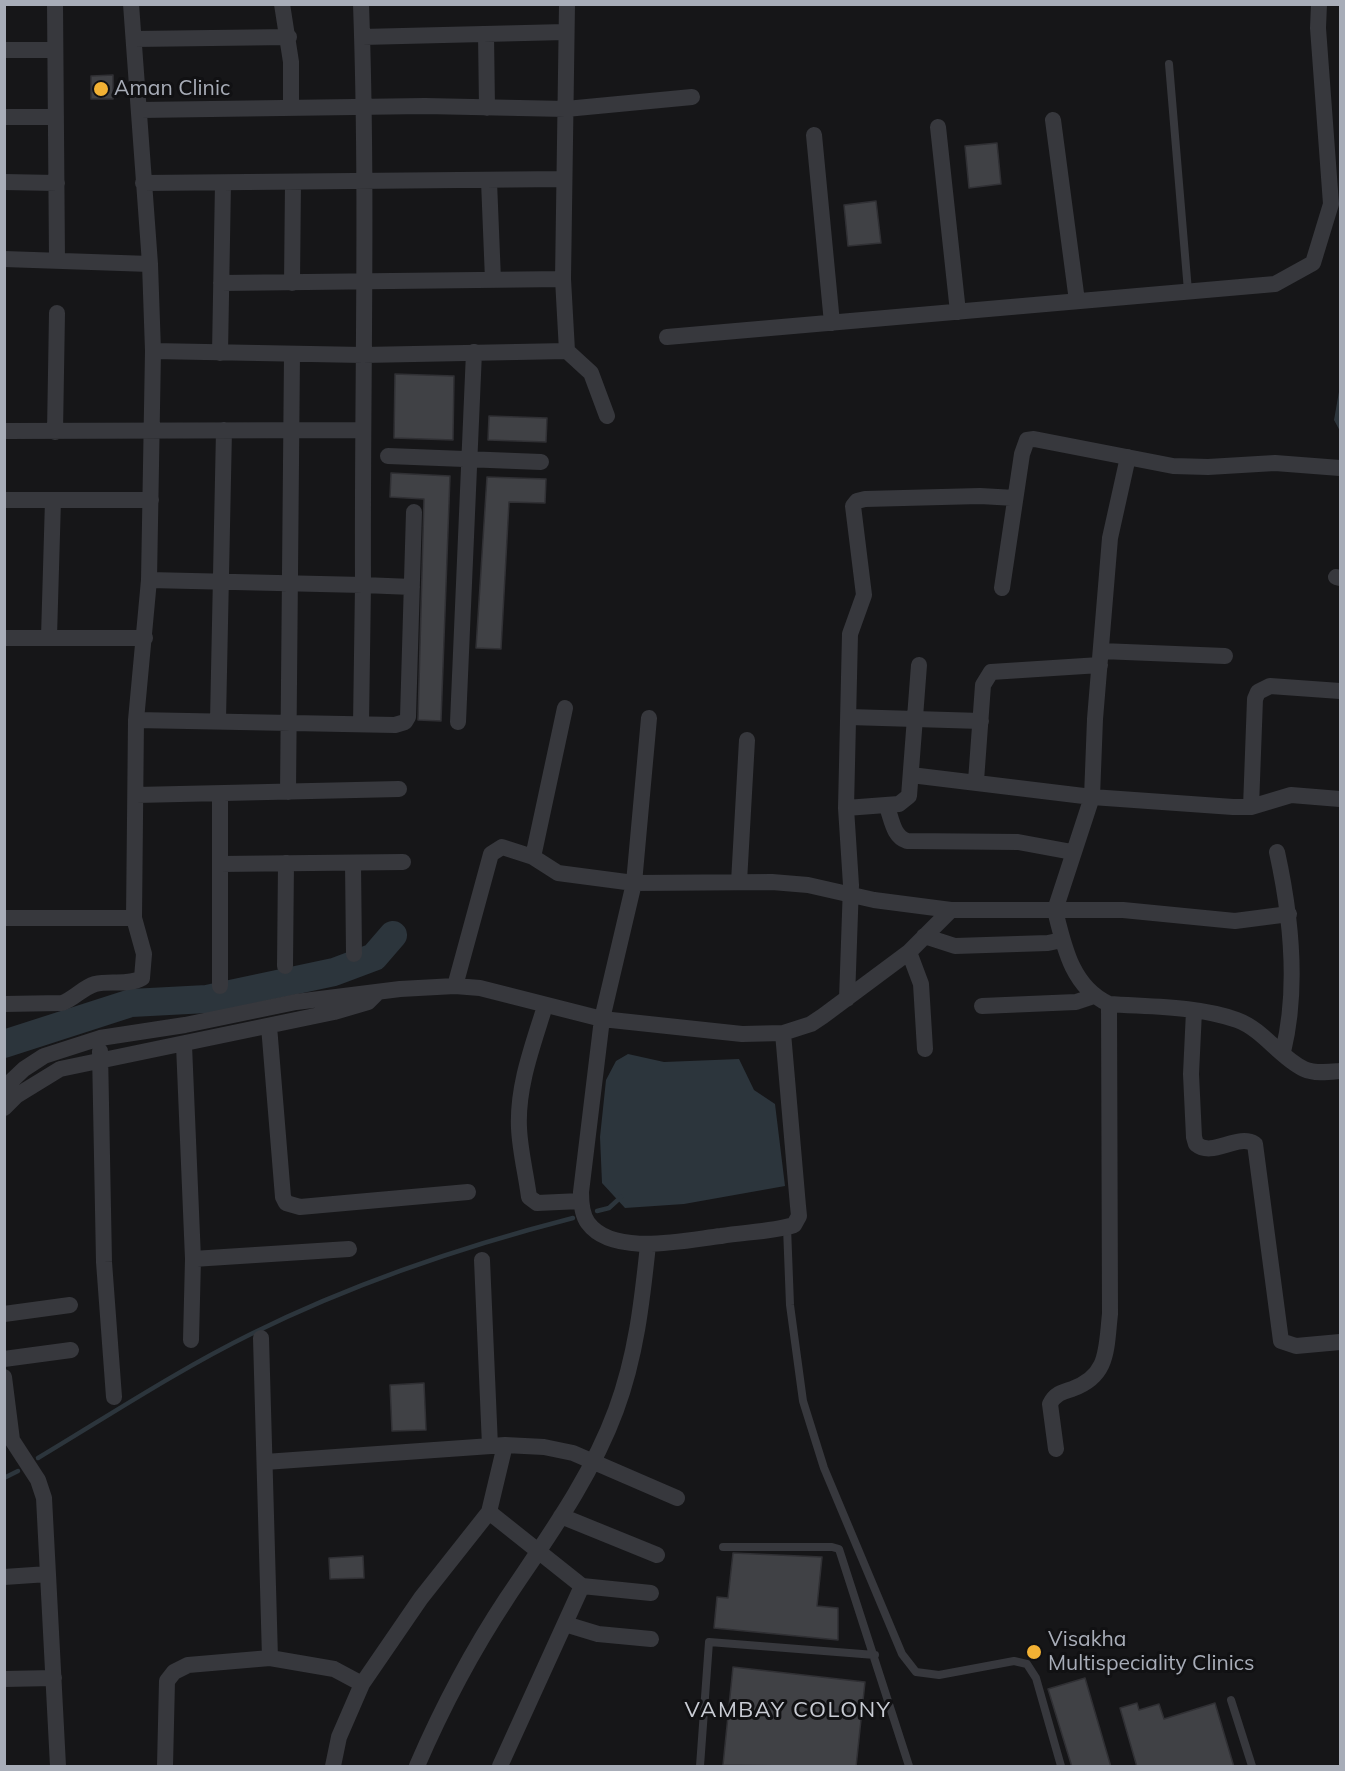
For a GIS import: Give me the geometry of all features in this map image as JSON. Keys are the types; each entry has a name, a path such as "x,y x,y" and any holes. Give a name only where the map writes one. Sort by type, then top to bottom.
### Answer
{"street":[{"path":"55,4 57,260"},
{"path":"4,1004 62,1003 71,1000 90,986 107,982 136,982 142,978 144,954 134,918 136,720 149,580 153,351 150,264 131,4"},
{"path":"282,4 289,38 291,108"},
{"path":"361,4 365,183 361,724"},
{"path":"567,4 563,279 567,351"},
{"path":"667,337 1275,284 1313,264 1330,204 1318,28 1319,4"},
{"path":"362,37 566,32"},
{"path":"486,34 487,108"},
{"path":"134,39 289,38"},
{"path":"4,50 55,50"},
{"path":"140,110 566,109 692,97"},
{"path":"4,117 56,117"},
{"path":"1053,120 1077,301"},
{"path":"938,127 958,312"},
{"path":"813,135 832,323"},
{"path":"143,183 365,183 564,179"},
{"path":"489,181 494,280"},
{"path":"4,182 57,183"},
{"path":"219,353 223,183"},
{"path":"292,283 293,183"},
{"path":"4,259 150,264"},
{"path":"221,283 563,279"},
{"path":"55,432 57,313"},
{"path":"153,351 363,355 567,351 591,372 607,416"},
{"path":"458,722 474,352"},
{"path":"288,792 292,354"},
{"path":"218,720 224,430"},
{"path":"4,431 362,430"},
{"path":"1002,588 1015,498 1027,440 1034,438 1173,466 1275,463 1341,468"},
{"path":"388,456 541,462"},
{"path":"1128,458 1110,538 1092,797 1072,852 1055,910 1062,939 1076,976 1087,991 1109,1004 1194,1011 1240,1021 1258,1031 1304,1069 1319,1072 1341,1071"},
{"path":"847,999 850,895 846,808 850,634 864,595 853,506 857,501 865,499 980,496 1015,498"},
{"path":"4,500 151,500"},
{"path":"50,638 53,500"},
{"path":"136,720 401,724 408,717 414,512"},
{"path":"149,580 222,580 412,587"},
{"path":"4,638 145,638"},
{"path":"976,782 983,685 991,672 1101,658 1225,656"},
{"path":"846,808 887,807 900,804 909,796 919,665"},
{"path":"1251,807 1255,699 1258,692 1270,686 1341,691"},
{"path":"534,858 565,708"},
{"path":"849,717 981,721"},
{"path":"649,718 634,883 602,1019 581,1201 588,1223 601,1233 623,1242 648,1245 794,1225 799,1216 783,1034"},
{"path":"739,882 747,740"},
{"path":"911,775 1092,797 1251,807 1291,795 1341,799"},
{"path":"136,795 399,789"},
{"path":"220,794 220,986"},
{"path":"887,807 896,832 900,838 907,841 1018,842 1072,852"},
{"path":"455,986 491,854 502,847 534,858 558,873 634,883 739,882 808,885 850,895 951,910 1123,910 1235,921 1289,914"},
{"path":"1277,852 1289,914 1290,1002 1283,1052"},
{"path":"220,864 403,862"},
{"path":"285,966 286,863"},
{"path":"353,863 354,954"},
{"path":"4,1088 24,1069 44,1056 100,1038 185,1025 296,1002 380,991 455,986 480,988 602,1019 742,1034 783,1034 811,1024 847,999 909,952 951,910"},
{"path":"4,918 134,918"},
{"path":"924,936 955,946 1048,942 1062,939"},
{"path":"909,952 921,984 925,1049"},
{"path":"4,1108 16,1096 45,1076 60,1069 184,1045 358,1006 368,1002 380,991"},
{"path":"982,1006 1076,1002 1094,996"},
{"path":"1056,1449 1050,1404 1059,1394 1092,1380 1103,1363 1107,1341 1110,1314 1109,1004"},
{"path":"545,1006 520,1099 519,1128 529,1197 537,1203 581,1201"},
{"path":"1194,1011 1191,1074 1194,1137 1196,1144 1207,1149 1244,1141 1255,1144 1281,1341 1296,1346 1341,1342"},
{"path":"269,1026 283,1197 286,1203 300,1207 468,1192"},
{"path":"100,1038 104,1262 114,1397"},
{"path":"184,1045 193,1259 190,1340"},
{"path":"417,1767 438,1718 466,1667 561,1516 592,1461 615,1412 628,1373 641,1319 648,1245"},
{"path":"193,1259 349,1249"},
{"path":"333,1767 339,1737 362,1684 421,1598 489,1512 498,1446 482,1260"},
{"path":"4,1314 69,1305"},
{"path":"261,1338 270,1658"},
{"path":"4,1359 71,1350"},
{"path":"4,1377 12,1440 42,1489 58,1767"},
{"path":"265,1462 498,1446 560,1450 592,1461 678,1498"},
{"path":"489,1512 540,1551 571,1580 582,1586 651,1593"},
{"path":"561,1516 657,1555"},
{"path":"4,1577 48,1574"},
{"path":"500,1767 582,1586"},
{"path":"565,1624 598,1634 651,1639"},
{"path":"165,1767 167,1681 174,1672 188,1665 270,1658 334,1669 362,1684"},
{"path":"4,1679 54,1678"}],"lane":[{"path":"1168,64 1188,291"},
{"path":"787,1227 790,1305 803,1401 824,1468 902,1654 916,1672 939,1675 1014,1660 1027,1664 1036,1678 1061,1767"},
{"path":"723,1547 832,1547 839,1549 875,1655 909,1767"},
{"path":"700,1767 709,1642 875,1655"},
{"path":"1231,1700 1252,1767"}],"shaded area":[{"path":"1340,386 1340,431 1334,420"},
{"path":"628,1054 664,1062 739,1059 754,1090 775,1104 785,1186 684,1204 625,1208 602,1183 600,1137 606,1080 616,1061"}],"building":[{"path":"113,75 113,99 91,99 91,76"},
{"path":"997,143 1001,184 969,188 965,146"},
{"path":"876,201 881,243 848,246 844,205"},
{"path":"395,374 454,376 453,440 394,438"},
{"path":"489,416 547,418 546,442 488,440"},
{"path":"391,473 450,476 441,721 418,720 424,499 390,497"},
{"path":"487,477 546,479 545,503 509,502 501,649 476,648"},
{"path":"424,1383 426,1430 392,1431 390,1385"},
{"path":"733,1553 822,1557 817,1606 838,1608 838,1640 714,1628 717,1597 728,1598"},
{"path":"363,1556 364,1578 330,1579 329,1558"},
{"path":"733,1667 865,1682 856,1767 723,1765"},
{"path":"1085,1678 1111,1767 1072,1767 1048,1689"},
{"path":"1137,1703 1139,1710 1159,1704 1164,1719 1215,1703 1234,1767 1137,1767 1120,1708"}],"waterway":[{"path":"4,1044 131,1003 207,999 334,972 374,957 393,935"},
{"path":"597,1211 609,1208 621,1197"},
{"path":"38,1458 197,1363 289,1316 409,1268 491,1241 573,1218"},
{"path":"4,1478 18,1471"}],"place":[{"name":"Aman Clinic","path":"101,89"},
{"name":"Visakha Multispeciality Clinics","path":"1034,1652"}],"district":[{"name":"VAMBAY COLONY","path":"788,1710"}]}
